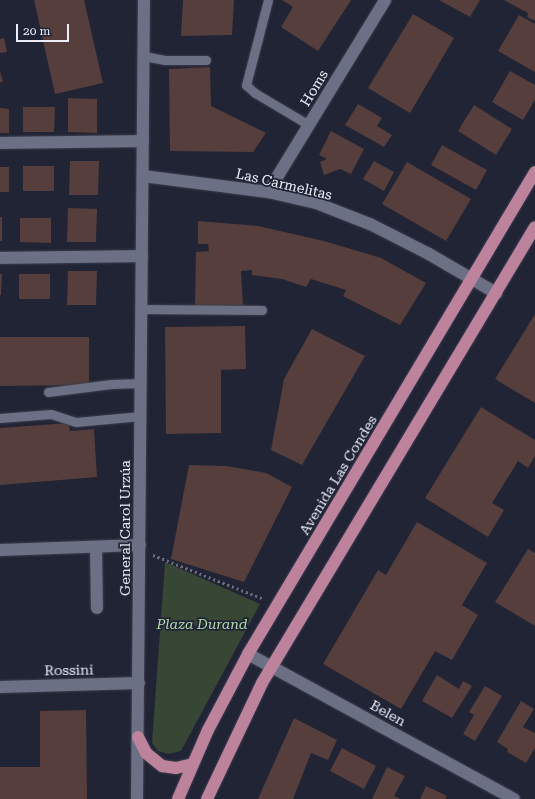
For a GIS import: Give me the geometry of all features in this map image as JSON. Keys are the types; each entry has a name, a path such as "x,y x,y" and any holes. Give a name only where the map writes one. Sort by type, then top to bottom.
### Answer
{"main road":[{"name":"Avenida Las Condes","path":"178,799 192,764 248,654 535,172"},
{"path":"207,799 236,734 271,668 535,227"},
{"path":"138,737 146,753 162,766 176,768 192,764"}],"street":[{"name":"General Carol Urzúa","path":"137,799 144,0"},
{"name":"Homs","path":"268,192 385,0"},
{"path":"0,143 143,141"},
{"name":"Las Carmelitas","path":"143,176 268,192 316,204 370,224 496,293"},
{"path":"0,258 142,256"},
{"path":"0,550 140,545"},
{"path":"96,547 97,608"},
{"name":"Belen","path":"248,654 271,668 514,799"},
{"name":"Rossini","path":"0,687 139,683"}],"lane":[{"path":"268,0 246,85 255,93 309,125"},
{"path":"144,56 165,60 206,60"},
{"path":"142,309 262,310"},
{"path":"48,392 141,383"},
{"path":"0,418 51,414 76,422 141,416"}],"path":[{"path":"140,545 155,557 278,605"}],"green space":[{"name":"Plaza Durand","path":"165,562 260,604 181,751 168,754 158,751 152,743"}],"building":[{"path":"34,0 84,0 103,83 55,94"},
{"path":"183,0 234,0 232,35 181,36"},
{"path":"282,0 351,0 318,51 281,27 293,7"},
{"path":"439,0 480,0 470,17"},
{"path":"504,0 535,0 535,21 527,17 528,13"},
{"path":"413,14 454,38 410,113 368,88"},
{"path":"519,15 535,24 535,72 498,51"},
{"path":"4,38 7,52 0,53 0,39"},
{"path":"210,67 211,106 266,133 253,152 170,151 169,69"},
{"path":"0,71 3,82 0,82"},
{"path":"510,71 535,85 535,100 523,120 492,102"},
{"path":"68,98 97,99 97,133 68,132"},
{"path":"358,104 382,118 377,126 392,135 384,147 345,125"},
{"path":"474,105 512,129 496,155 458,131"},
{"path":"23,107 55,107 54,132 23,132"},
{"path":"0,108 9,109 9,133 0,133"},
{"path":"331,131 364,149 351,174 340,169 324,175 320,162 327,159 319,155"},
{"path":"442,145 487,170 476,190 431,165"},
{"path":"70,161 99,161 98,195 69,195"},
{"path":"374,161 394,172 384,191 363,179"},
{"path":"407,162 471,199 446,241 382,204"},
{"path":"23,166 54,166 54,191 23,191"},
{"path":"0,167 9,167 9,192 0,192"},
{"path":"68,208 97,209 96,242 67,242"},
{"path":"0,217 2,217 2,241 0,241"},
{"path":"20,218 51,218 51,243 20,242"},
{"path":"198,221 258,226 324,241 381,258 426,283 400,325 343,296 346,290 311,279 306,287 282,279 252,275 252,270 241,271 243,305 195,307 196,252 209,251 208,244 198,244"},
{"path":"68,271 97,271 96,305 67,305"},
{"path":"0,274 2,274 1,295 0,295"},
{"path":"19,274 50,274 50,299 19,299"},
{"path":"535,314 535,403 495,379"},
{"path":"245,326 246,369 221,370 221,433 166,434 165,327"},
{"path":"312,329 365,356 302,465 271,450 284,379"},
{"path":"0,337 89,337 89,385 0,386"},
{"path":"481,407 535,440 535,456 528,468 518,461 492,503 504,510 488,537 425,498"},
{"path":"69,423 70,431 94,429 97,477 0,485 0,428"},
{"path":"189,465 227,466 266,473 292,487 244,582 171,559"},
{"path":"417,522 487,563 462,605 478,615 452,660 435,651 401,709 323,664 378,570 386,575"},
{"path":"528,549 535,553 535,626 495,602"},
{"path":"437,675 459,689 463,681 472,686 452,718 422,701"},
{"path":"485,686 502,696 475,741 463,734 474,715 469,712"},
{"path":"521,701 534,709 523,727 535,733 535,748 526,763 507,752 508,749 497,742"},
{"path":"86,710 87,799 0,799 0,767 40,767 40,711"},
{"path":"294,718 337,740 328,760 311,753 293,799 258,799"},
{"path":"342,748 376,766 364,789 330,771"},
{"path":"387,767 405,776 394,796 401,799 372,799"},
{"path":"426,786 447,796 445,799 420,799"}]}
